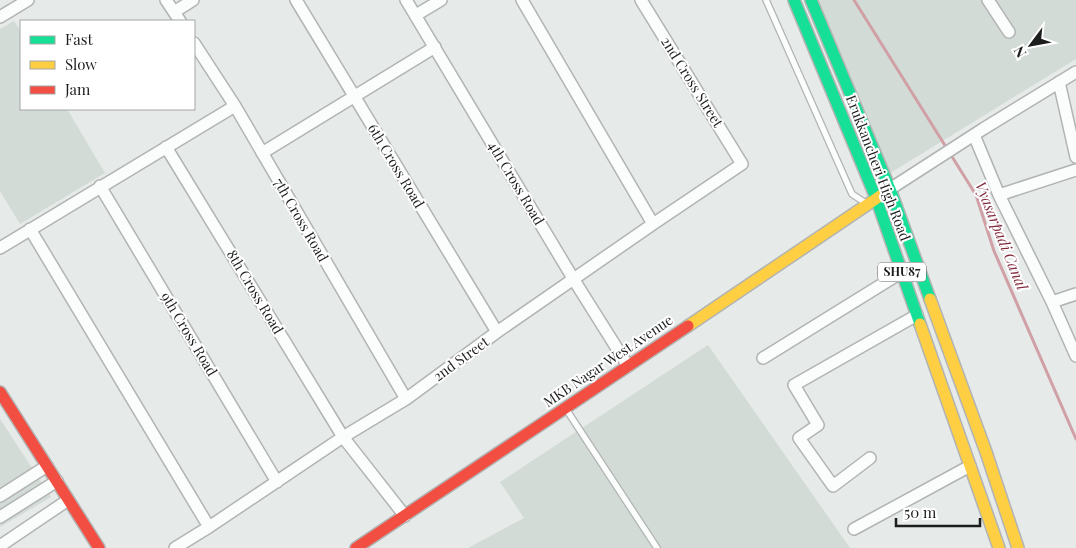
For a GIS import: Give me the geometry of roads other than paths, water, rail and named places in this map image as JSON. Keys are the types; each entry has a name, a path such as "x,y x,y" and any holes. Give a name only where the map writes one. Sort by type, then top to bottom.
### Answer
{"main road":[{"name":"SHU87","path":"811,0 890,189 983,443 1018,548"},
{"name":"Erukkancheri High Road","path":"796,1 872,201 902,272 999,548"},
{"name":"MKB Nagar West Avenue","path":"356,548 890,189"},
{"path":"0,392 99,548"}],"street":[{"path":"0,17 28,0"},
{"path":"166,0 177,16 193,0"},
{"name":"6th Cross Road","path":"296,0 497,332"},
{"name":"4th Cross Road","path":"406,0 574,280 628,366"},
{"path":"416,15 442,0"},
{"path":"522,0 653,224"},
{"name":"2nd Cross Street","path":"641,0 742,164"},
{"path":"988,0 1009,32"},
{"name":"7th Cross Road","path":"195,44 235,106 406,399"},
{"path":"262,153 435,47"},
{"path":"890,189 1076,72"},
{"path":"1059,82 1074,137 1076,157"},
{"path":"0,248 235,106"},
{"path":"974,135 999,195 1052,302 1076,356"},
{"name":"8th Cross Road","path":"166,147 343,437 406,516"},
{"name":"2nd Street","path":"175,548 343,437 406,399 497,332 742,164"},
{"path":"999,195 1076,170"},
{"name":"9th Cross Road","path":"100,186 277,482"},
{"path":"30,229 209,527"},
{"path":"763,358 902,272"},
{"path":"1052,302 1076,294"},
{"path":"870,458 833,486 799,438 818,425 794,385 917,315"},
{"path":"0,496 47,466"},
{"path":"854,529 970,466"},
{"path":"0,517 57,481"},
{"path":"0,546 68,500"}],"lane":[{"path":"766,0 852,194 872,201"},
{"path":"565,408 657,548"}],"waterway":[{"name":"Vyasarpadi Canal","path":"854,0 976,195 994,251 1076,439"}]}
